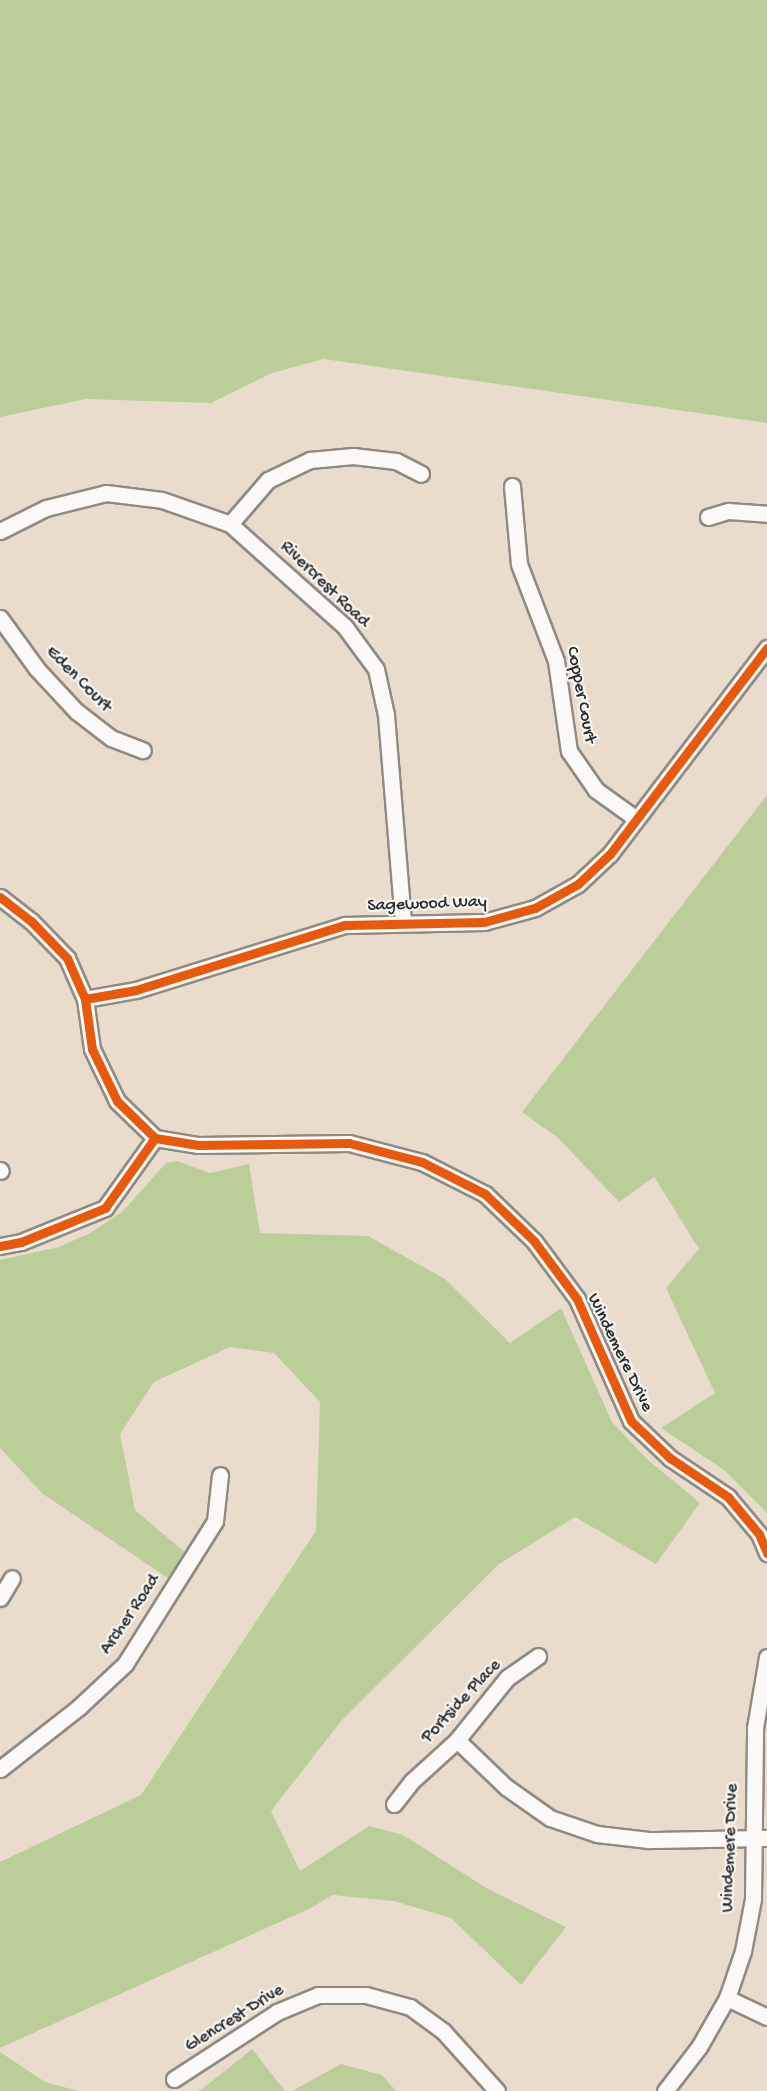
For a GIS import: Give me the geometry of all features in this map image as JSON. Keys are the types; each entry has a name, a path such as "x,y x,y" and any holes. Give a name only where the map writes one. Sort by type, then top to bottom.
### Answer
{"street":[{"path":"230,524 268,480 310,460 353,456 396,461 421,474"},
{"name":"Copper Court","path":"512,486 519,564 556,661 569,751 596,790 636,818"},
{"name":"Rivercrest Road","path":"0,531 46,508 106,493 162,500 230,524 345,627 376,669 386,715 403,922"},
{"path":"708,517 728,511 767,514"},
{"name":"Eden Court","path":"0,618 37,669 76,711 111,738 143,750"},
{"name":"Sagewood Way","path":"85,999 136,990 345,926 403,922 484,922 535,908 578,884 610,854 767,648"},
{"path":"0,897 31,921 66,958 85,999 92,1049 117,1101 155,1138 105,1208 21,1242 0,1246"},
{"name":"Windemere Drive","path":"155,1138 198,1144 349,1143 422,1162 485,1194 534,1241 577,1299 631,1421 670,1458 728,1497 759,1534 767,1553"},
{"name":"Archer Road","path":"0,1769 78,1707 125,1664 215,1521 220,1475"},
{"path":"0,1598 12,1578"},
{"name":"Portside Place","path":"394,1804 412,1781 457,1740 507,1678 538,1656"},
{"name":"Windemere Drive","path":"665,2091 699,2047 727,1998 743,1951 753,1899 760,1839 755,1728 767,1657"},
{"path":"457,1740 506,1787 550,1818 597,1834 650,1840 760,1839"},
{"name":"Glencrest Drive","path":"174,2079 278,2012 318,1995 366,1995 410,2007 443,2031 496,2091"},
{"path":"727,1998 767,2017"}],"green space":[{"path":"0,0 767,0 767,423 324,359 272,373 211,403 86,399 0,417"},
{"path":"767,795 767,1513 724,1470 661,1428 715,1393 666,1288 699,1249 654,1177 619,1202 558,1138 522,1112"},
{"path":"177,1161 210,1173 249,1164 260,1233 368,1236 445,1279 510,1343 561,1308 612,1422 647,1459 700,1503 656,1564 575,1517 499,1564 342,1720 271,1811 300,1871 369,1826 403,1835 488,1889 566,1927 521,1985 451,1918 394,1901 332,1895 313,1907 0,2048 0,1862 141,1795 316,1531 320,1402 274,1353 230,1347 154,1382 120,1434 135,1510 186,1553 168,1578 43,1494 0,1448 0,1260 59,1247 90,1233 122,1212 166,1163"},
{"path":"252,2049 285,2091 199,2091 215,2079"},
{"path":"0,2052 45,2082 78,2091 0,2091"},
{"path":"341,2064 382,2075 396,2091 292,2091"}],"cycle path":[{"path":"85,999 136,990 345,925 484,922 535,908 578,884 610,854 767,648"},
{"path":"0,897 31,921 67,958 85,999 92,1049 117,1101 155,1138"},
{"path":"155,1138 198,1145 349,1143 422,1162 485,1194 534,1241 577,1299 631,1421 670,1458 728,1497 759,1534 767,1553"},
{"path":"0,1246 21,1242 105,1208 155,1138"}]}
